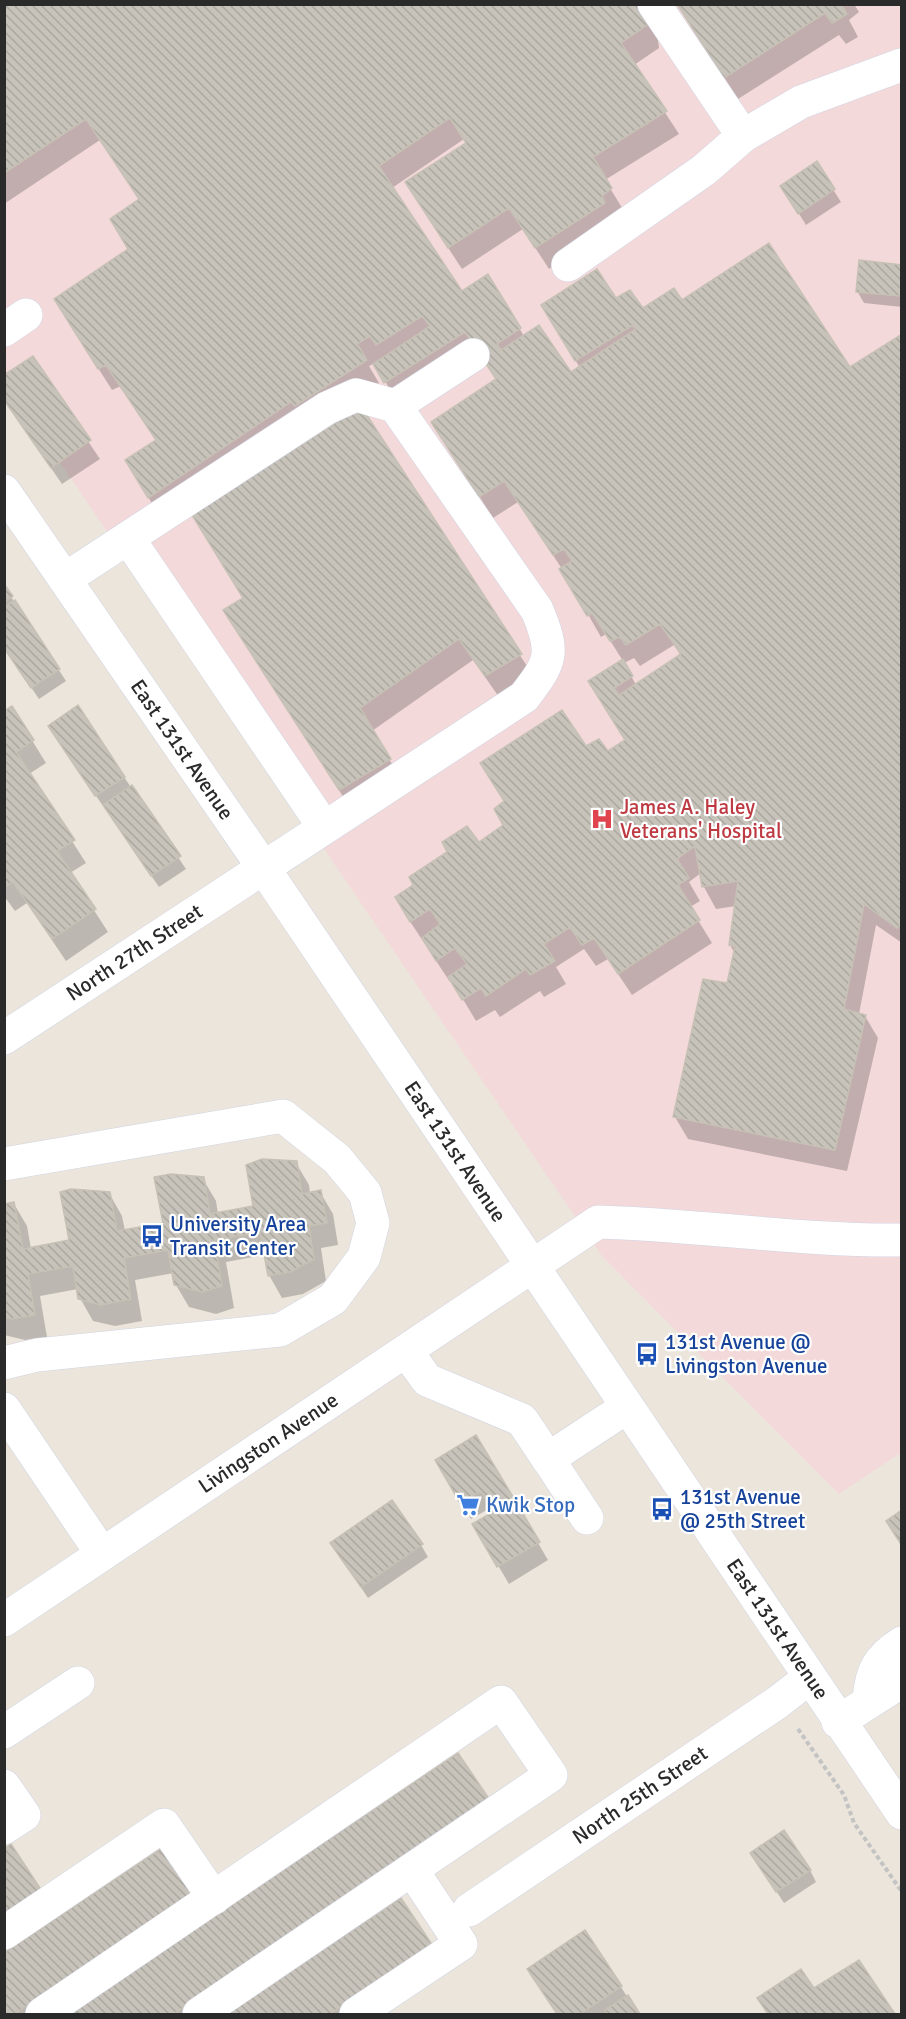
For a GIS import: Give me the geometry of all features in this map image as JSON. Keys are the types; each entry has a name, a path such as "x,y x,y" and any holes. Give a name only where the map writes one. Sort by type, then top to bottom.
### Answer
{"street":[{"path":"654,4 743,136"},
{"path":"568,265 704,170 743,136 801,102 901,65"},
{"path":"65,579 327,408 356,395 395,406 473,355"},
{"name":"North 27th Street","path":"4,1038 524,697 547,668 549,637 537,610 395,406"},
{"name":"East 131st Avenue","path":"4,490 263,867 838,1722 902,1813"},
{"path":"128,538 324,827"},
{"path":"4,1164 283,1116 337,1159 365,1193 373,1223 364,1257 333,1299 280,1330 37,1356 4,1363"},
{"name":"Livingston Avenue","path":"4,1620 598,1222 652,1224 701,1231 840,1241 902,1240"},
{"path":"407,1352 428,1380 522,1420 587,1518"},
{"path":"548,1459 627,1407"},
{"path":"4,1409 102,1554"},
{"path":"869,1700 871,1677 878,1662 902,1643"},
{"name":"North 25th Street","path":"469,1910 809,1678"},
{"path":"838,1722 869,1700 902,1681"},
{"path":"4,1732 78,1683"},
{"path":"42,2014 501,1702 551,1775 199,2014"},
{"path":"4,1786 24,1815 4,1828"},
{"path":"4,1933 164,1825 214,1898"},
{"path":"357,2014 461,1944 412,1870"}],"path":[{"path":"793,1723 844,1795 854,1823 902,1892"}],"shaded area":[{"name":"James A. Haley Veterans' Hospital","path":"4,5 901,5 902,1452 839,1494 602,1256 5,382"}],"building":[{"path":"4,4 644,4 647,25 621,43 667,111 593,157 612,188 602,196 605,203 535,248 509,208 448,248 405,182 466,143 450,118 379,166 462,291 488,274 521,328 497,344 501,350 539,325 571,372 636,329 633,325 575,361 541,305 597,269 616,298 630,290 643,308 674,288 682,300 769,243 850,367 902,334 902,923 897,928 864,904 844,1009 866,1015 835,1150 673,1117 703,979 727,983 735,947 729,945 738,881 702,887 695,846 677,859 689,878 678,885 700,920 618,974 594,938 582,945 570,927 544,944 555,961 530,975 526,969 486,996 481,988 462,1000 448,977 467,964 455,948 436,961 422,938 440,924 430,909 410,922 395,897 413,885 409,877 447,852 442,842 467,826 479,842 503,825 494,809 504,801 480,763 562,710 586,746 599,739 608,751 625,740 588,681 623,659 633,676 614,688 619,695 681,654 660,624 626,645 620,637 610,641 592,613 587,616 559,569 572,561 564,549 553,555 504,481 479,497 431,422 496,379 465,332 384,383 373,364 430,326 422,316 376,345 370,336 357,344 367,360 295,406 291,402 148,498 125,460 156,440 106,365 98,369 54,299 128,249 110,219 139,199 86,119 4,173"},
{"path":"677,4 841,4 847,14 832,23 825,13 724,78"},
{"path":"817,161 835,189 798,214 780,186"},
{"path":"859,260 902,265 900,296 856,292"},
{"path":"33,356 91,440 51,468 4,400 4,375"},
{"path":"361,406 522,654 485,676 459,639 360,708 391,759 339,790 223,610 243,598 192,515"},
{"path":"4,584 13,596 4,602"},
{"path":"15,600 60,669 31,688 4,648 4,607"},
{"path":"78,705 125,777 95,796 48,726"},
{"path":"12,706 34,740 16,752 75,840 57,851 96,909 52,939 13,882 4,888 4,711"},
{"path":"132,785 181,856 151,876 103,805"},
{"name":"University Area Transit Center","path":"262,1159 297,1161 302,1194 321,1190 327,1223 309,1226 314,1259 290,1272 268,1276 260,1232 214,1240 222,1286 202,1292 174,1285 168,1250 124,1258 131,1299 101,1305 78,1299 73,1266 28,1274 35,1315 11,1319 4,1317 4,1204 14,1202 23,1249 69,1240 60,1192 71,1189 110,1192 117,1231 163,1223 154,1177 171,1174 204,1177 210,1214 253,1206 246,1165"},
{"path":"476,1435 540,1542 497,1567 472,1524 493,1512 481,1491 460,1503 435,1460"},
{"path":"392,1500 423,1544 361,1587 330,1543"},
{"path":"902,1510 902,1546 886,1521"},
{"path":"458,1753 492,1803 174,2014 67,2014"},
{"path":"784,1830 811,1870 776,1892 750,1853"},
{"path":"11,1844 42,1891 4,1916 4,1849"},
{"path":"165,1846 196,1893 14,2014 4,2014 4,1953"},
{"path":"401,1898 433,1946 330,2014 225,2014"},
{"path":"585,1930 622,1986 580,2014 557,2014 527,1969"},
{"path":"859,1960 895,2014 768,2014 757,1998 801,1969 814,1988"},
{"path":"628,1995 640,2014 608,2014 605,2010"}],"place":[{"name":"James A. Haley Veterans' Hospital","path":"602,819"},
{"name":"University Area Transit Center","path":"152,1236"},
{"name":"131st Avenue @ Livingston Avenue","path":"647,1354"},
{"name":"Kwik Stop","path":"468,1505"},
{"name":"131st Avenue @ 25th Street","path":"662,1509"}]}
